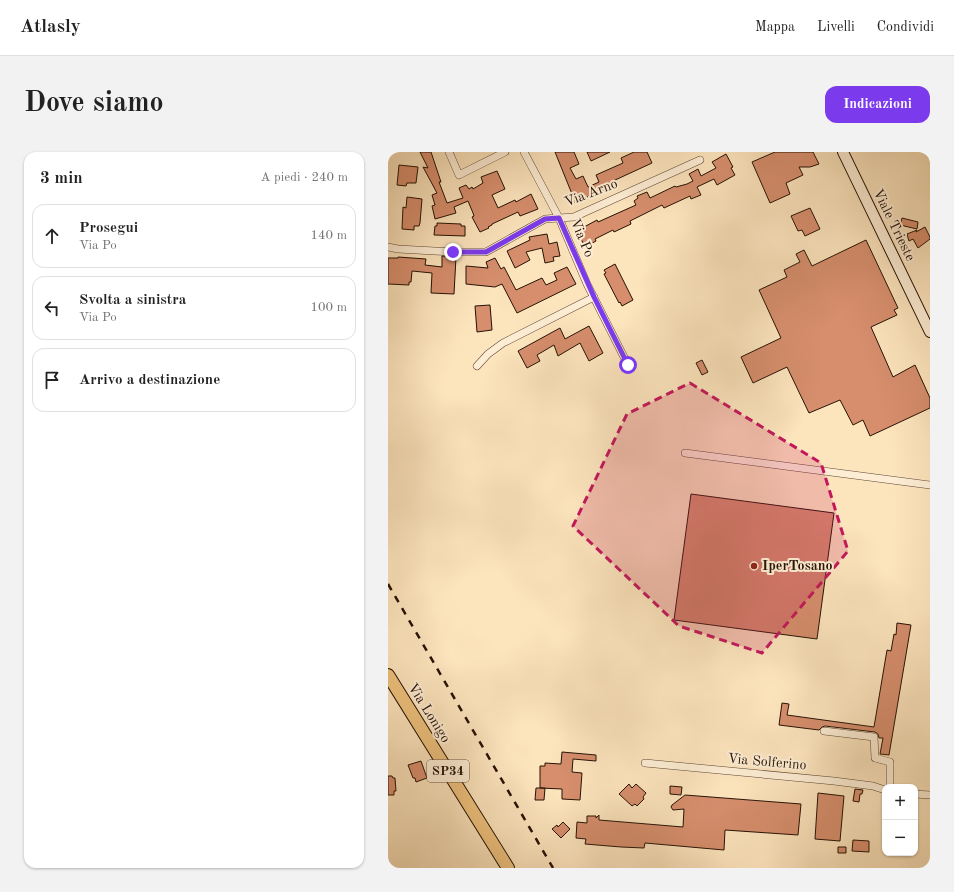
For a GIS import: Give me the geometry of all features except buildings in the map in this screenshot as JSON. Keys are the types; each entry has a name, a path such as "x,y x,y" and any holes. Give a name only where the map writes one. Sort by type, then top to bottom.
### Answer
{"main road":[{"name":"Viale Trieste","path":"843,152 930,332"},
{"name":"Via Lonigo","path":"388,675 508,868"}],"street":[{"path":"449,152 459,175 505,152"},
{"name":"Via Arno","path":"524,152 559,218 574,217 700,160"},
{"name":"Via Po","path":"388,247 398,249 453,252 486,252 545,219 559,218 594,297 628,365"},
{"path":"476,366 488,354 503,343 594,297"},
{"path":"685,454 930,485"},
{"path":"824,731 874,737 875,758 890,762 890,784"},
{"name":"Via Solferino","path":"645,763 834,781 873,786 882,789"},
{"path":"918,794 930,795"}],"highlighted area":[{"path":"690,383 821,463 848,551 762,653 679,626 573,526 627,414"}],"railway":[{"path":"388,584 553,868"}],"place":[{"name":"IperTosano","path":"754,566"}],"route":[{"path":"453,252 486,252 545,219 559,218 587,284 628,365"}]}
